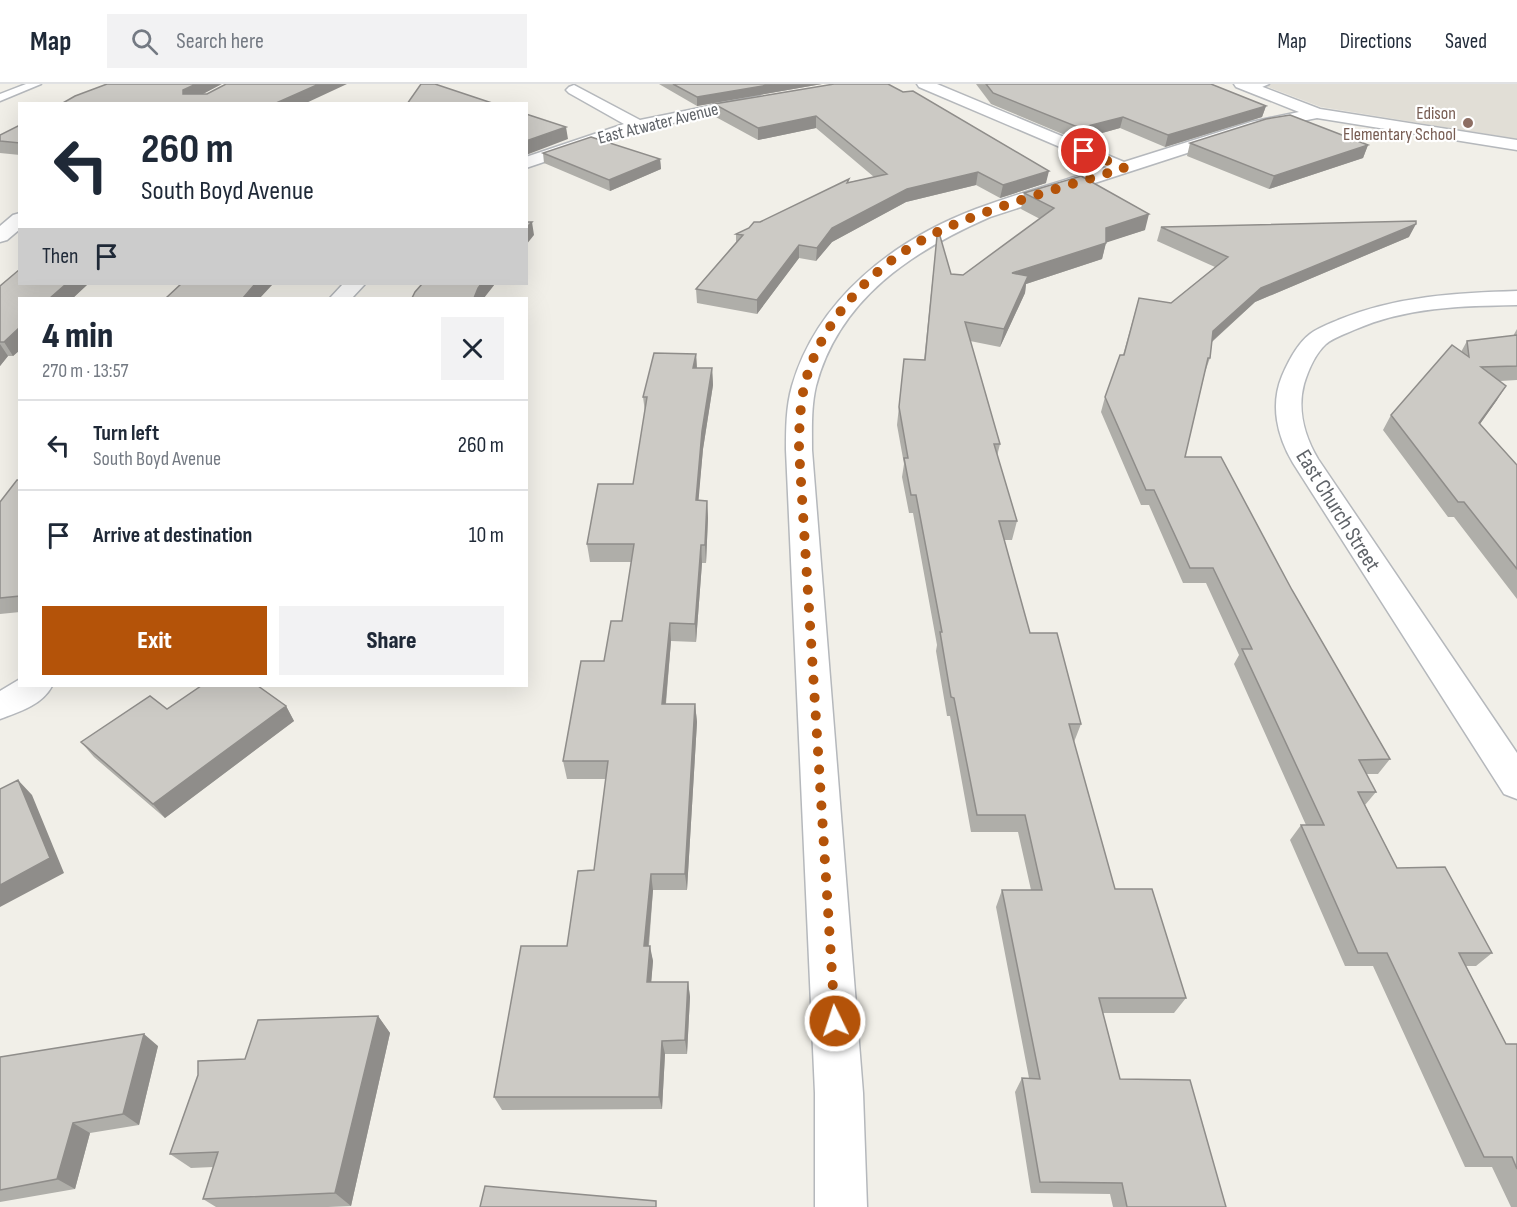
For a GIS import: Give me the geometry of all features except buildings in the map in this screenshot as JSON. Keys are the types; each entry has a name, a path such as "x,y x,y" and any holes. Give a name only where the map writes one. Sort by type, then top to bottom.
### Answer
{"street":[{"path":"924,84 1124,168"},
{"path":"1252,85 1317,113 1517,145"},
{"path":"574,90 638,124"},
{"name":"East Atwater Avenue","path":"528,162 638,124 773,99"},
{"path":"841,1207 839,1093 799,450 804,386 820,343 848,301 879,271 944,229 983,213 1257,125 1317,113"},
{"path":"0,236 18,221"},
{"path":"342,297 353,285"},
{"name":"East Church Street","path":"1517,298 1457,300 1402,306 1376,312 1350,323 1318,339 1300,362 1291,382 1288,406 1297,445 1313,473 1517,783"},
{"path":"0,705 33,687"}],"lane":[{"path":"0,98 36,84"}],"shaded area":[{"name":"Edison Elementary School","path":"1260,84 1517,84 1517,139 1321,107"}],"place":[{"name":"Edison Elementary School","path":"1468,123"}],"route":[{"path":"835,1021 799,450 804,386 820,343 848,301 879,271 909,250 944,229 983,213 1124,168 1084,151"}]}
